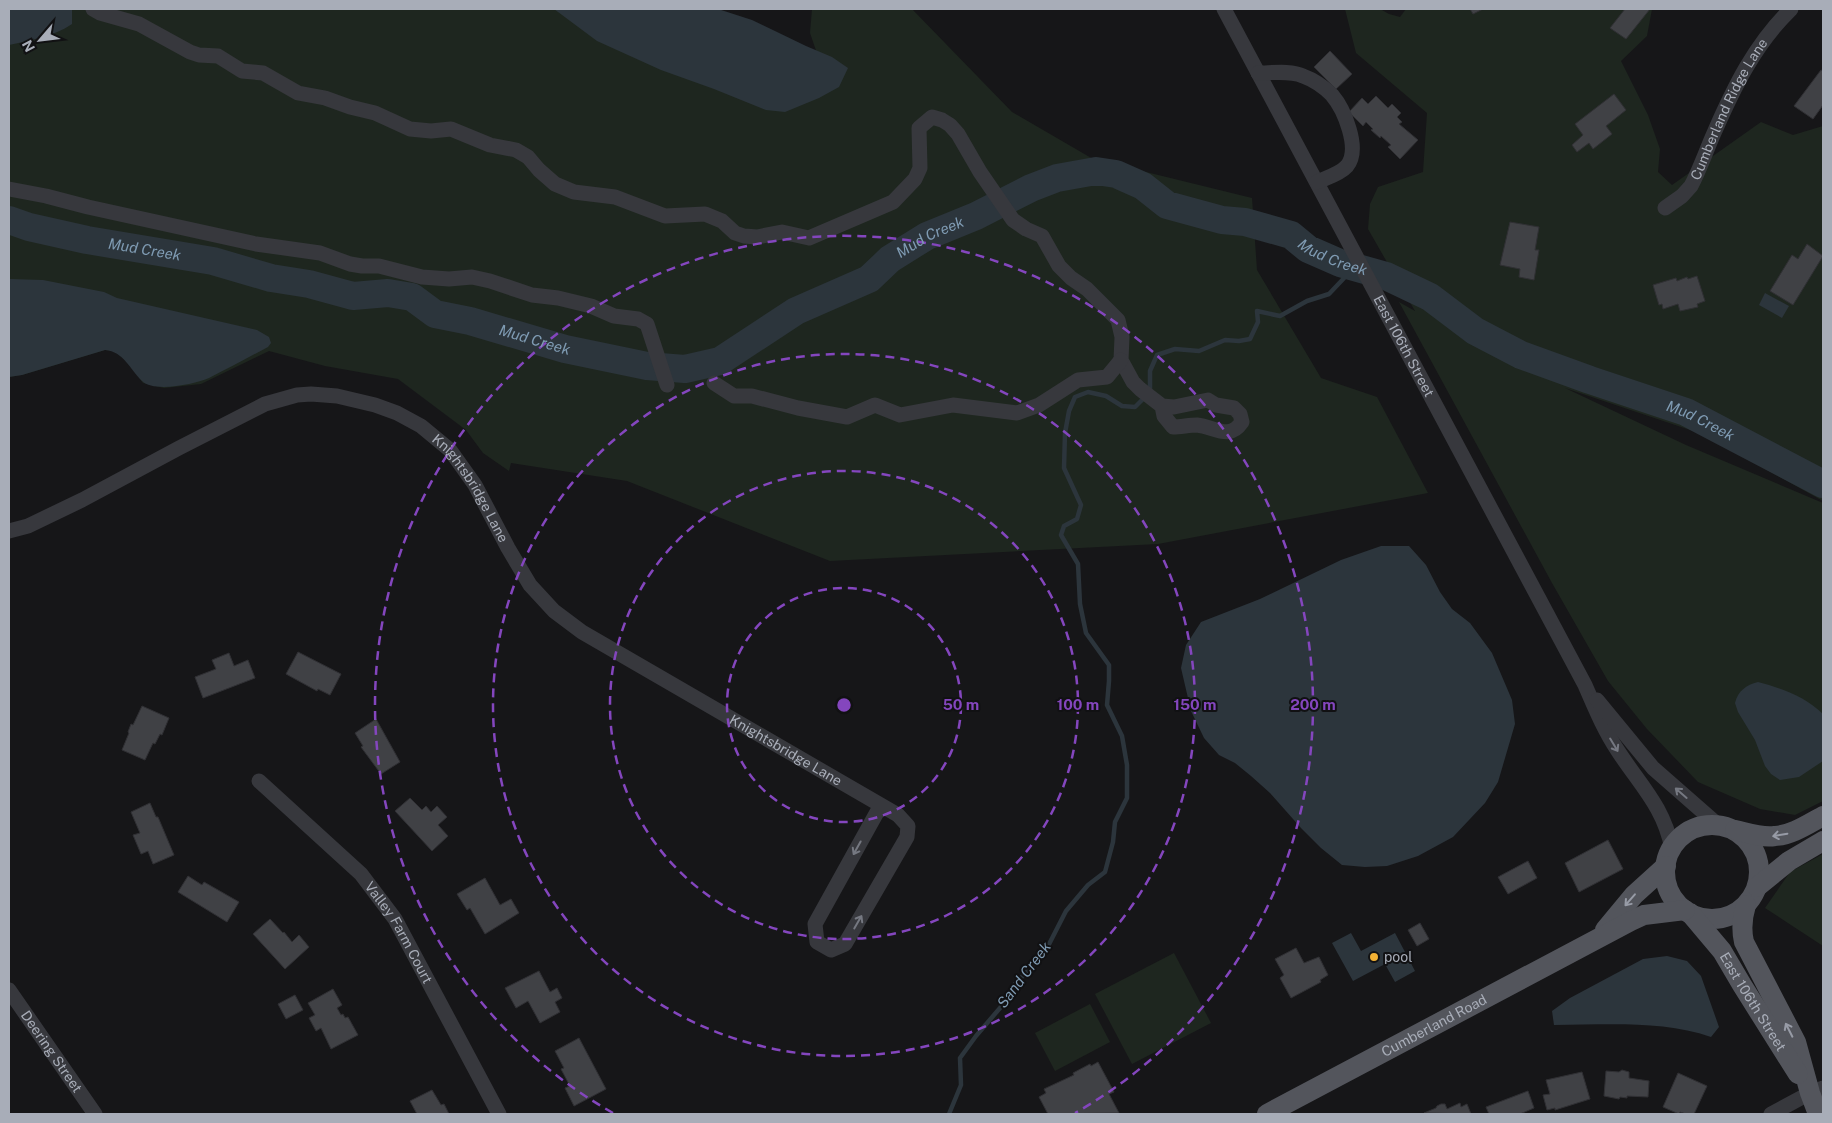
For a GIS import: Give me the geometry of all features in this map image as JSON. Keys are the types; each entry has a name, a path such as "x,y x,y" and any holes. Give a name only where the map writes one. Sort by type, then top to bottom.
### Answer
{"main road":[{"path":"1725,827 1744,837 1758,860 1760,874 1757,887 1746,905 1738,911 1720,919 1704,918 1688,912 1676,902 1669,891 1666,879 1669,858 1681,836 1692,829 1705,825 1725,827 1765,836 1776,836 1787,834 1823,816"},
{"path":"1757,887 1789,861 1823,841"},
{"name":"Cumberland Road","path":"1599,937 1669,858"},
{"name":"East 106th Street","path":"1746,905 1742,917 1744,942 1796,1042 1816,1090 1818,1114"},
{"name":"Cumberland Road","path":"1267,1114 1415,1037 1599,937 1644,915 1688,912"},
{"name":"East 106th Street","path":"1688,912 1722,951 1742,985 1816,1090"}],"street":[{"path":"93,9 100,13 139,24 190,52 205,56 218,56 242,71 262,73 298,93 325,98 375,113 410,129 431,131 451,129 490,145 516,150 528,156 555,184 574,192 615,197 665,216 705,214 722,221 735,233 744,236 757,237 782,232 809,238 893,202 915,179 920,168 919,128 932,117 942,120 950,125 958,134 980,172 1013,220 1026,230 1042,236 1059,266 1071,278 1087,289 1118,320 1122,337 1121,360 1136,385 1159,404 1164,416 1173,427 1196,425 1229,432 1236,430 1242,422 1240,414 1234,408 1216,405 1208,400 1174,407 1159,404"},
{"name":"East 106th Street","path":"1224,9 1585,685 1602,726 1655,804 1664,821 1669,858"},
{"name":"Cumberland Ridge Lane","path":"1665,208 1682,196 1690,186 1739,78 1754,52 1776,24 1791,9"},
{"path":"1258,73 1302,75 1324,87 1333,96 1346,120 1352,138 1348,165 1339,172 1317,182"},
{"path":"9,190 46,196 256,244 320,253 350,264 378,266 422,277 449,279 472,277 490,281 532,296 558,298 591,306 614,316 638,318 647,324 667,385"},
{"path":"1107,377 1121,360"},
{"path":"714,383 734,396 752,396 798,408 847,417 875,405 900,415 953,406 1017,413 1039,405 1078,380 1107,377 1136,385"},
{"name":"Knightsbridge Lane","path":"9,531 28,526 82,500 249,411 272,402 297,395 310,394 337,396 375,405 397,413 421,426 450,450 475,485 530,585 554,611 582,632 881,805 903,820 908,826 907,837 845,944 831,950 817,942 815,924 881,805"},
{"name":"East 106th Street","path":"1585,685 1653,768 1725,827"},
{"name":"Valley Farm Court","path":"259,781 361,874 381,899 395,919 500,1114"},
{"name":"Deering Street","path":"9,990 96,1114"},
{"path":"1771,1114 1816,1090"}],"shaded area":[{"path":"9,9 630,9 822,68 810,33 812,9 912,9 1012,112 1093,159 1252,198 1257,270 1321,378 1377,397 1428,493 1158,544 830,561 627,481 511,463 509,471 483,453 466,430 398,379 325,366 269,351 201,384 164,388 143,383 130,365 115,351 105,350 22,375 9,377"},
{"path":"9,9 72,9 72,24 50,35 9,45"},
{"path":"554,9 718,9 752,20 832,57 848,68 839,87 819,98 785,112 766,110 661,70 597,41"},
{"path":"1345,9 1380,9 1400,17 1406,9 1652,9 1647,36 1621,61 1648,115 1660,149 1658,172 1672,185 1761,122 1793,135 1823,126 1823,501 1702,434 1565,388 1686,445 1823,503 1823,801 1795,815 1760,809 1698,782 1647,729 1608,681 1552,583 1399,302 1415,311 1368,229 1370,204 1378,187 1423,172 1427,113 1356,53"},
{"path":"9,279 43,280 104,292 117,298 257,330 269,337 271,343 268,347 209,378 175,386 148,385 142,381 122,357 112,351 105,350 22,375 9,377"},
{"path":"1765,293 1789,306 1782,318 1759,305"},
{"path":"1381,546 1409,546 1426,565 1440,592 1452,609 1470,623 1492,653 1512,700 1515,724 1498,782 1485,803 1453,837 1418,856 1387,866 1365,867 1342,865 1321,848 1270,793 1251,776 1235,763 1219,755 1204,738 1191,711 1181,668 1186,645 1201,622 1260,599 1341,560"},
{"path":"1758,682 1793,694 1823,714 1823,761 1799,777 1780,780 1771,774 1765,766 1755,740 1738,712 1735,703 1740,692"},
{"path":"1823,854 1823,946 1765,908 1790,872"},
{"name":"pool","path":"1351,933 1361,951 1395,933 1415,971 1395,982 1385,964 1353,981 1332,943"},
{"path":"1174,953 1211,1023 1132,1064 1095,994"},
{"path":"1667,956 1687,961 1701,976 1719,1027 1711,1037 1673,1028 1653,1026 1613,1024 1554,1025 1552,1011 1570,998 1643,959"},
{"path":"1090,1004 1110,1042 1055,1071 1035,1033"}],"building":[{"path":"1470,9 1483,9 1473,14"},
{"path":"1625,9 1650,9 1626,39 1610,28"},
{"path":"1330,51 1352,74 1336,89 1314,67"},
{"path":"1821,70 1823,71 1823,105 1813,119 1794,106"},
{"path":"1614,94 1626,110 1606,126 1612,134 1593,149 1589,143 1577,152 1572,145 1583,135 1575,124"},
{"path":"1376,96 1388,108 1392,104 1401,113 1397,117 1402,122 1399,124 1418,140 1400,159 1388,147 1391,145 1371,130 1373,129 1366,122 1363,126 1349,112 1362,98 1368,104"},
{"path":"1510,222 1539,227 1535,250 1539,250 1534,280 1519,277 1520,269 1500,265"},
{"path":"1807,244 1823,256 1793,305 1770,291 1792,255 1798,259"},
{"path":"1697,276 1705,301 1697,304 1698,307 1680,311 1678,304 1663,309 1662,304 1659,305 1653,285 1676,278 1677,281"},
{"path":"298,652 341,674 330,695 318,689 317,691 286,674"},
{"path":"229,653 234,666 248,660 255,678 203,698 195,677 216,669 212,660"},
{"path":"142,706 169,718 162,735 160,734 155,744 153,743 145,760 122,750 131,724 133,725"},
{"path":"376,719 400,762 381,774 361,747 363,746 355,733"},
{"path":"410,798 422,810 426,806 431,812 437,806 447,817 438,825 448,836 432,851 395,811"},
{"path":"150,803 174,855 153,864 148,851 141,854 133,835 140,833 131,812"},
{"path":"1608,840 1623,869 1579,892 1565,863"},
{"path":"1528,861 1537,878 1508,894 1498,877"},
{"path":"188,876 202,885 204,882 239,902 227,922 178,892"},
{"path":"485,878 500,905 511,899 519,913 485,934 470,908 467,910 457,894"},
{"path":"270,919 292,942 299,935 309,947 285,969 253,934"},
{"path":"1420,923 1429,939 1417,946 1408,930"},
{"path":"1296,948 1304,963 1319,957 1328,975 1320,980 1321,982 1291,998 1280,978 1284,975 1275,959"},
{"path":"539,971 550,992 557,988 562,998 555,1002 560,1012 540,1023 528,1001 516,1008 505,988"},
{"path":"333,989 342,1005 337,1008 341,1015 343,1014 345,1018 348,1017 358,1035 331,1049 321,1028 316,1031 309,1018 315,1015 308,1003"},
{"path":"295,995 303,1010 286,1019 278,1004"},
{"path":"579,1038 606,1089 574,1106 565,1088 570,1086 561,1069 564,1068 555,1051"},
{"path":"1098,1062 1114,1092 1109,1094 1119,1113 1048,1114 1039,1097 1046,1093 1044,1089 1074,1075 1073,1073 1090,1064 1091,1066"},
{"path":"1622,1070 1629,1072 1629,1078 1649,1081 1648,1097 1627,1096 1627,1098 1620,1097 1619,1099 1604,1096 1606,1071 1619,1072"},
{"path":"1582,1072 1590,1099 1555,1110 1555,1108 1547,1110 1543,1095 1550,1094 1546,1080"},
{"path":"1678,1073 1707,1086 1694,1114 1680,1112 1679,1114 1663,1107"},
{"path":"432,1090 441,1105 444,1104 449,1114 417,1114 410,1101"},
{"path":"1528,1091 1534,1108 1520,1114 1489,1114 1486,1107"},
{"path":"1460,1103 1461,1107 1467,1104 1471,1114 1424,1113 1441,1104 1445,1104 1447,1109"}],"waterway":[{"name":"Mud Creek","path":"9,220 29,227 87,240 213,261 271,278 309,284 353,296 388,293 412,297 435,314 470,321 565,349 647,366 685,369 720,361 796,311 869,279 890,259 927,236 976,216 1031,188 1057,178 1096,171 1116,174 1143,186 1167,205 1222,220 1245,222 1291,235 1308,249 1340,263 1386,276 1430,297 1475,331 1521,355 1686,412 1823,484"},
{"name":"Sand Creek","path":"949,1114 961,1085 960,1058 1000,1008 1014,985 1044,954 1066,911 1088,885 1105,872 1113,842 1115,822 1127,798 1127,765 1122,736 1107,705 1109,665 1086,633 1080,604 1078,564 1061,535 1064,526 1077,519 1081,505 1064,468 1065,433 1069,411 1075,397 1088,392 1106,396 1122,406 1135,407 1150,392 1150,371 1157,355 1175,349 1199,351 1225,340 1239,341 1250,339 1258,322 1257,311 1280,316 1307,301 1329,294 1346,276 1350,266"}],"place":[{"name":"pool","path":"1374,957"}]}
